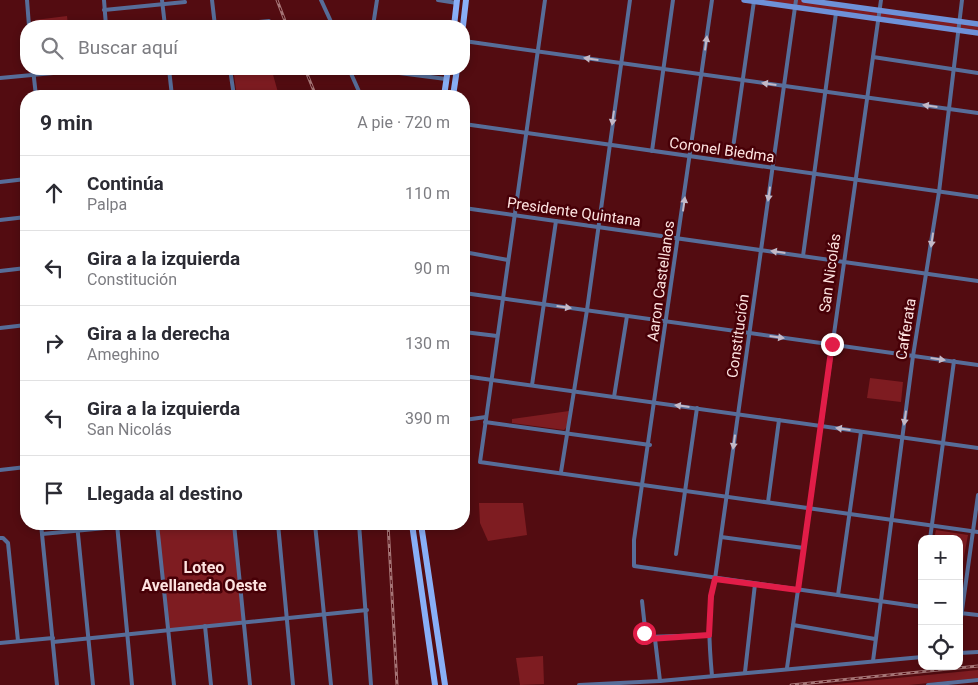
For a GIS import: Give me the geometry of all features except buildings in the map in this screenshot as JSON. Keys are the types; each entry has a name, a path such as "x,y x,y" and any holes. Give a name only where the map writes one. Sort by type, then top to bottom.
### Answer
{"main road":[{"path":"463,20 466,0"},
{"path":"744,0 978,33"},
{"path":"804,0 838,2 879,11 978,24"},
{"path":"455,20 457,1"},
{"path":"445,90 447,75"},
{"path":"454,90 456,75"},
{"path":"413,530 435,685"},
{"path":"422,530 445,685"}],"street":[{"path":"27,0 29,20"},
{"path":"104,0 105,20"},
{"path":"212,0 214,20"},
{"path":"321,0 331,20"},
{"path":"375,20 377,0"},
{"path":"438,0 457,1"},
{"path":"545,0 480,462 976,532"},
{"path":"561,472 630,0"},
{"path":"652,151 673,0"},
{"name":"Aaron Castellanos","path":"712,0 650,445 634,540 634,566 715,579"},
{"name":"Constitución","path":"712,676 709,635 711,596 721,537 796,0"},
{"name":"San Nicolás","path":"787,668 881,0"},
{"name":"Cafferata","path":"873,661 913,356 939,192 962,0"},
{"path":"731,162 754,1"},
{"path":"104,10 162,2 185,2"},
{"path":"162,2 164,20"},
{"path":"803,256 836,13"},
{"path":"470,42 978,113"},
{"path":"873,57 978,72"},
{"path":"0,78 34,75 35,90"},
{"path":"170,75 171,90"},
{"path":"231,75 233,90"},
{"path":"352,75 358,90"},
{"path":"415,75 446,79"},
{"name":"Coronel Biedma","path":"470,125 978,198"},
{"path":"0,182 20,180"},
{"name":"Presidente Quintana","path":"470,209 978,281"},
{"path":"0,220 20,218"},
{"path":"532,385 556,221"},
{"path":"470,253 508,260"},
{"path":"0,271 20,269"},
{"path":"470,294 978,365"},
{"path":"614,397 628,316"},
{"path":"0,328 20,326"},
{"path":"470,333 497,336"},
{"path":"931,535 954,361"},
{"path":"470,377 978,448"},
{"path":"676,554 697,408"},
{"path":"470,420 486,420 650,445"},
{"path":"768,502 779,420"},
{"path":"838,595 861,432"},
{"path":"0,470 20,468"},
{"path":"963,598 976,532 978,495"},
{"path":"42,530 57,685"},
{"path":"42,534 77,530 94,685"},
{"path":"117,530 132,685"},
{"path":"158,530 174,685"},
{"path":"235,530 250,685"},
{"path":"279,530 293,685"},
{"path":"316,530 331,685"},
{"path":"360,530 367,610 371,685"},
{"path":"721,537 804,548"},
{"path":"2,538 8,542 18,641"},
{"path":"715,579 918,607"},
{"path":"744,672 755,584"},
{"path":"642,601 646,637 709,635"},
{"path":"0,643 89,638 367,610"},
{"path":"963,614 978,616"},
{"path":"793,625 875,639"},
{"path":"205,626 211,685"},
{"path":"655,638 660,681"},
{"path":"963,653 978,652"},
{"path":"579,685 660,681 918,656"},
{"path":"928,685 978,680"}],"shaded area":[{"path":"744,0 804,0 978,24 978,33"},
{"path":"67,16 67,20 35,20"},
{"path":"234,75 273,75 277,90 236,90"},
{"path":"870,378 903,382 901,402 867,398"},
{"path":"569,411 567,427 564,430 512,423 512,419"},
{"path":"479,503 523,503 527,535 488,541 480,523"},
{"path":"158,530 235,530 244,622 168,630"},
{"path":"936,530 968,535 963,562 963,535 935,535"},
{"path":"543,656 544,684 520,685 516,658"},
{"path":"978,670 978,678 909,685 827,685"}],"railway":[{"path":"277,0 285,20"},
{"path":"307,75 314,90"},
{"path":"388,530 397,685"},
{"path":"791,685 978,666"}],"district":[{"name":"Loteo Avellaneda Oeste","path":"204,576"}],"route":[{"path":"644,633 649,639 709,635 711,596 715,579 798,590 832,344"}]}
